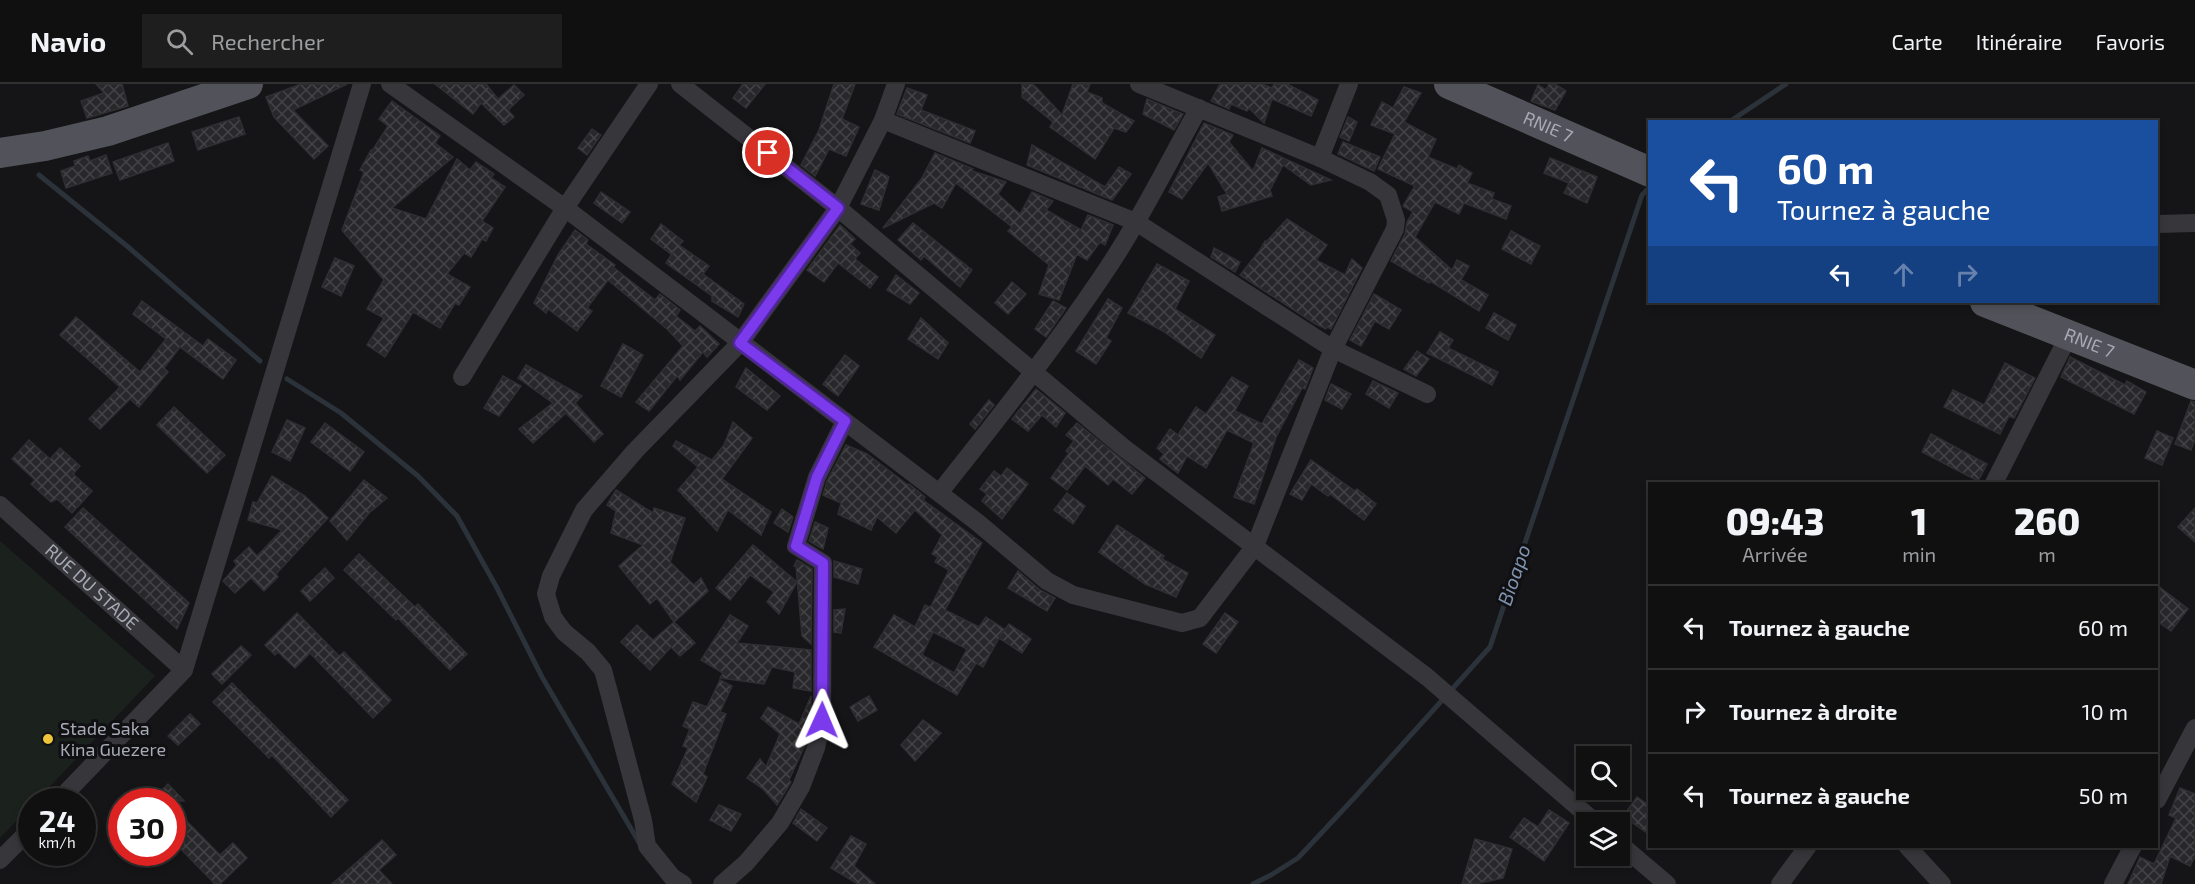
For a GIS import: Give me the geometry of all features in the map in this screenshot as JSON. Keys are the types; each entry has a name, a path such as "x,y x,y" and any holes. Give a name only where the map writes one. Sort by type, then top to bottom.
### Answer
{"main road":[{"path":"0,153 45,146 108,131 248,84"},
{"name":"RNIE 7","path":"1449,84 1648,171"},
{"name":"RNIE 7","path":"1988,303 2195,385"}],"street":[{"path":"71,788 184,670 362,84"},
{"path":"390,84 565,208 740,343 940,492 1047,582 1074,595 1182,623 1200,618 1255,546 1333,349 1395,229 1396,220 1388,195 1370,182 1320,158 1139,84"},
{"path":"462,377 565,208 649,84"},
{"path":"680,84 838,208 1124,448 1427,677 1583,812"},
{"path":"683,884 672,877 647,846 643,820 603,670 588,652 564,632 553,617 546,594 551,576 584,510 635,451 740,343 838,208 883,120 897,84"},
{"path":"1320,158 1349,84"},
{"path":"940,492 1033,372 1102,277 1136,222 1199,108"},
{"path":"883,120 1136,222 1333,349 1427,394"},
{"path":"0,167 45,146"},
{"path":"2158,224 2195,224"},
{"path":"1995,482 2069,335"},
{"path":"722,884 746,863 780,822 801,787 816,748 822,720 823,563 796,546 817,477 845,421"},
{"name":"RUE DU STADE","path":"0,505 184,670"},
{"path":"2158,798 2195,728"},
{"path":"0,860 18,842"},
{"path":"1780,884 1807,848"},
{"path":"1909,848 1942,884"},
{"path":"2113,884 2132,848"},
{"path":"1630,853 1667,884"}],"shaded area":[{"name":"Stade Saka Kina Guezere","path":"0,541 155,676 48,788 18,788 18,819 0,838"}],"building":[{"path":"96,84 122,84 128,106 87,118 81,101 104,93"},
{"path":"301,84 347,84 293,110 328,146 314,159 274,117 266,97"},
{"path":"435,84 486,84 498,99 514,85 524,95 508,110 514,117 504,125 481,103 473,114"},
{"path":"743,84 765,84 746,108 733,98"},
{"path":"834,84 855,84 842,119 859,127 846,156 829,149 815,176 801,165 819,130"},
{"path":"1022,84 1032,84 1062,115 1073,84 1090,84 1087,92 1102,98 1102,103 1134,121 1126,132 1114,128 1095,159 1050,127 1053,122 1022,97"},
{"path":"1220,84 1262,84 1272,88 1274,84 1287,84 1318,100 1311,116 1272,99 1264,123 1249,108 1247,111 1231,104 1229,109 1211,101"},
{"path":"1549,84 1555,84 1566,91 1555,110 1531,101 1538,85 1546,90"},
{"path":"1404,87 1421,93 1404,122 1436,139 1428,157 1457,169 1459,165 1472,173 1467,183 1494,193 1492,199 1511,206 1506,219 1464,203 1459,214 1435,202 1415,237 1452,270 1457,260 1469,266 1461,280 1488,295 1479,311 1430,281 1429,283 1391,261 1413,212 1403,206 1415,186 1378,169 1395,134 1371,125 1382,102 1393,108"},
{"path":"907,88 927,95 921,110 975,131 970,143 897,114"},
{"path":"1147,99 1183,114 1174,130 1143,114"},
{"path":"392,101 440,136 435,143 453,157 392,208 426,219 457,159 470,170 476,162 494,174 491,178 505,187 482,221 493,228 486,241 482,239 471,257 464,253 447,274 470,287 459,305 455,303 440,328 413,312 385,357 367,345 384,318 367,309 384,280 342,230 364,172 360,170 388,126 379,119"},
{"path":"239,117 245,134 198,150 192,132"},
{"path":"1348,117 1357,122 1349,141 1340,137"},
{"path":"1204,123 1233,135 1229,142 1253,171 1262,148 1331,180 1311,185 1283,165 1270,190 1272,196 1222,211 1218,197 1227,194 1208,163 1182,199 1169,192"},
{"path":"592,129 601,135 587,155 578,148"},
{"path":"1343,142 1380,157 1374,171 1338,154"},
{"path":"168,143 174,161 120,180 113,162"},
{"path":"1032,145 1105,187 1119,167 1131,174 1112,200 1027,165"},
{"path":"935,153 973,169 972,171 1006,182 998,194 1020,214 1032,192 1053,201 1046,210 1081,230 1088,215 1113,225 1105,245 1100,242 1087,260 1077,254 1059,300 1039,294 1049,265 1008,231 1012,227 956,183 942,208 934,203 883,228 922,178"},
{"path":"106,155 112,173 66,188 61,171 75,166 74,161 88,156 90,161"},
{"path":"1550,158 1597,177 1587,203 1564,193 1569,183 1544,173"},
{"path":"875,170 889,177 879,210 861,204"},
{"path":"601,192 630,212 622,223 594,203"},
{"path":"1287,219 1327,245 1316,260 1345,275 1352,259 1362,268 1331,329 1314,323 1240,275 1265,241"},
{"path":"913,223 972,270 960,287 924,256 921,260 898,240"},
{"path":"661,224 683,241 679,245 709,266 703,274 744,304 738,317 712,301 712,296 666,263 673,252 671,254 651,239"},
{"path":"840,225 855,239 850,244 860,253 855,259 878,277 870,288 838,263 824,282 807,270"},
{"path":"575,230 588,240 586,244 615,265 613,267 655,300 660,294 680,310 676,316 695,331 700,326 719,344 707,357 703,352 680,380 677,376 649,411 636,402 683,346 667,329 608,280 587,308 592,311 577,331 548,309 546,313 534,303 558,255"},
{"path":"1511,231 1540,246 1531,264 1502,249"},
{"path":"1214,248 1240,262 1235,272 1211,257"},
{"path":"335,258 354,266 341,296 322,287"},
{"path":"1157,264 1189,281 1175,309 1215,335 1201,358 1163,331 1128,313"},
{"path":"896,275 919,293 910,304 887,290"},
{"path":"1012,282 1026,294 1008,314 995,303"},
{"path":"1374,294 1401,310 1389,329 1375,321 1361,346 1350,340"},
{"path":"1108,299 1122,308 1106,338 1111,341 1096,364 1076,351"},
{"path":"142,301 203,346 208,339 236,360 223,379 180,347 164,368 168,372 139,407 130,399 100,429 89,419 120,387 60,335 76,317 140,372 166,339 133,314"},
{"path":"1053,301 1066,308 1046,337 1035,329"},
{"path":"1494,313 1516,325 1508,340 1486,328"},
{"path":"921,318 948,343 938,359 908,339"},
{"path":"1440,332 1453,340 1448,348 1498,372 1492,385 1427,353"},
{"path":"623,344 643,355 621,397 601,386"},
{"path":"1417,351 1429,359 1416,376 1404,369"},
{"path":"845,355 859,366 838,396 823,384"},
{"path":"2070,357 2125,385 2127,381 2146,392 2134,414 2061,377"},
{"path":"1299,360 1313,368 1305,389 1302,388 1276,437 1254,504 1234,497 1254,443 1227,430 1206,468 1187,456 1178,473 1160,459 1164,454 1157,448 1170,429 1178,435 1196,407 1206,414 1232,377 1248,386 1235,411 1262,424"},
{"path":"2005,363 2035,378 2014,418 2009,416 2000,434 1944,407 1953,390 1984,405"},
{"path":"526,365 582,396 575,403 603,434 594,442 566,413 533,443 519,429 553,403 518,378"},
{"path":"746,368 780,396 767,410 736,387"},
{"path":"503,376 521,386 499,416 484,408"},
{"path":"1373,381 1398,393 1389,408 1366,394"},
{"path":"1331,384 1351,394 1342,409 1325,400"},
{"path":"1036,389 1065,413 1056,427 1042,415 1028,431 1012,419"},
{"path":"989,400 994,405 975,429 970,424"},
{"path":"2191,401 2195,402 2195,439 2191,450 2175,444"},
{"path":"174,407 225,455 207,473 157,425"},
{"path":"287,420 305,428 290,461 272,452"},
{"path":"733,422 752,438 722,479 771,512 761,535 728,510 717,531 678,490 698,467 673,446 676,441 712,460 724,445"},
{"path":"325,423 364,452 350,471 311,442"},
{"path":"1077,423 1145,478 1132,494 1113,479 1108,485 1085,466 1067,490 1051,478 1069,453 1066,451 1074,441 1066,435"},
{"path":"2157,431 2173,438 2162,465 2145,458"},
{"path":"1931,434 1987,464 1978,481 1922,452"},
{"path":"29,440 50,459 60,448 80,466 73,474 92,491 72,513 57,499 51,502 31,484 35,480 12,459"},
{"path":"846,445 867,454 909,484 925,497 923,500 982,543 945,610 979,627 986,617 1004,629 1000,636 1009,624 1031,639 1022,653 999,638 983,667 976,663 957,695 874,647 894,615 915,627 925,605 931,606 949,570 935,562 938,557 932,554 942,535 915,510 896,533 877,517 871,530 838,514 841,503 823,495 827,481","holes":["933,632 967,649 954,673 922,655"]},
{"path":"1311,460 1376,504 1364,520 1330,494 1328,496 1311,484 1302,500 1290,494"},
{"path":"1007,468 1028,484 1002,519 982,501 987,494 980,489 994,471 1001,476"},
{"path":"272,476 305,496 328,518 276,574 278,577 264,591 251,578 235,593 223,581 237,565 234,561 249,547 257,556 282,530 248,520 253,502 257,503"},
{"path":"364,480 387,498 369,513 347,540 330,521"},
{"path":"616,490 653,513 654,508 685,518 670,562 694,585 701,578 708,591 674,622 657,598 650,604 619,566 643,545 611,533 616,511 607,505"},
{"path":"1067,493 1085,506 1073,524 1054,510"},
{"path":"83,508 189,603 177,629 65,527"},
{"path":"2195,508 2195,542 2178,527"},
{"path":"782,509 793,517 788,532 774,523"},
{"path":"815,522 828,528 823,549 809,541"},
{"path":"1117,525 1164,556 1162,559 1188,573 1176,597 1145,584 1099,552"},
{"path":"753,545 797,582 779,614 767,602 774,592 750,575 730,600 716,588"},
{"path":"359,554 415,607 418,604 467,654 450,670 398,618 396,620 344,570"},
{"path":"797,560 812,569 811,644 802,636 796,566 794,566"},
{"path":"834,561 862,569 858,584 834,577"},
{"path":"325,568 334,578 310,601 301,591"},
{"path":"1018,571 1040,590 1055,598 1047,611 1008,588"},
{"path":"2158,586 2188,609 2171,631 2158,622"},
{"path":"845,609 841,633 834,632 834,610"},
{"path":"297,613 339,656 344,652 391,700 373,718 310,653 295,668 278,652 275,655 265,645"},
{"path":"1225,613 1238,622 1216,653 1203,644"},
{"path":"730,615 748,626 737,643 811,650 811,691 793,688 795,672 772,667 764,684 720,678 723,673 701,660"},
{"path":"674,622 695,643 680,656 671,647 650,670 621,642 637,625 653,640"},
{"path":"241,646 251,655 222,684 212,674"},
{"path":"720,680 732,686 720,712 726,714 703,774 707,777 696,802 672,784 688,748 683,746 690,729 683,726 693,702 707,707"},
{"path":"232,683 348,800 331,817 272,755 269,758 213,702"},
{"path":"811,696 811,719 805,745 789,780 791,782 777,805 763,789 747,778 760,759 766,767 780,734 761,718 768,707 799,724"},
{"path":"869,696 877,710 858,721 850,707"},
{"path":"190,714 200,724 178,745 168,736"},
{"path":"923,720 941,733 915,761 901,745"},
{"path":"2180,788 2195,794 2195,856 2190,866 2170,856 2161,884 2128,884 2140,857 2154,864 2176,818 2169,815"},
{"path":"1637,797 1648,805 1648,834 1630,821 1630,812 1626,812"},
{"path":"719,805 741,814 731,831 710,820"},
{"path":"801,809 827,828 817,841 793,823"},
{"path":"1549,810 1569,823 1544,861 1510,837 1524,818 1538,827"},
{"path":"186,820 220,855 233,843 247,858 220,884 215,884 186,854"},
{"path":"851,836 866,844 854,866 875,884 858,884 831,868"},
{"path":"1475,839 1512,849 1503,878 1475,884 1462,884"},
{"path":"382,840 396,855 379,870 392,884 332,884"}],"waterway":[{"name":"Bioapo","path":"1732,120 1786,84"},
{"path":"39,175 127,246 260,361"},
{"name":"Bioapo","path":"1253,884 1298,858 1490,647 1642,195 1648,189"},
{"path":"287,379 341,413 418,476 457,516 542,677 640,844"}],"place":[{"name":"Stade Saka Kina Guezere","path":"48,739"}],"route":[{"path":"768,153 838,208 740,343 845,421 817,477 796,546 823,563 822,720"}]}
